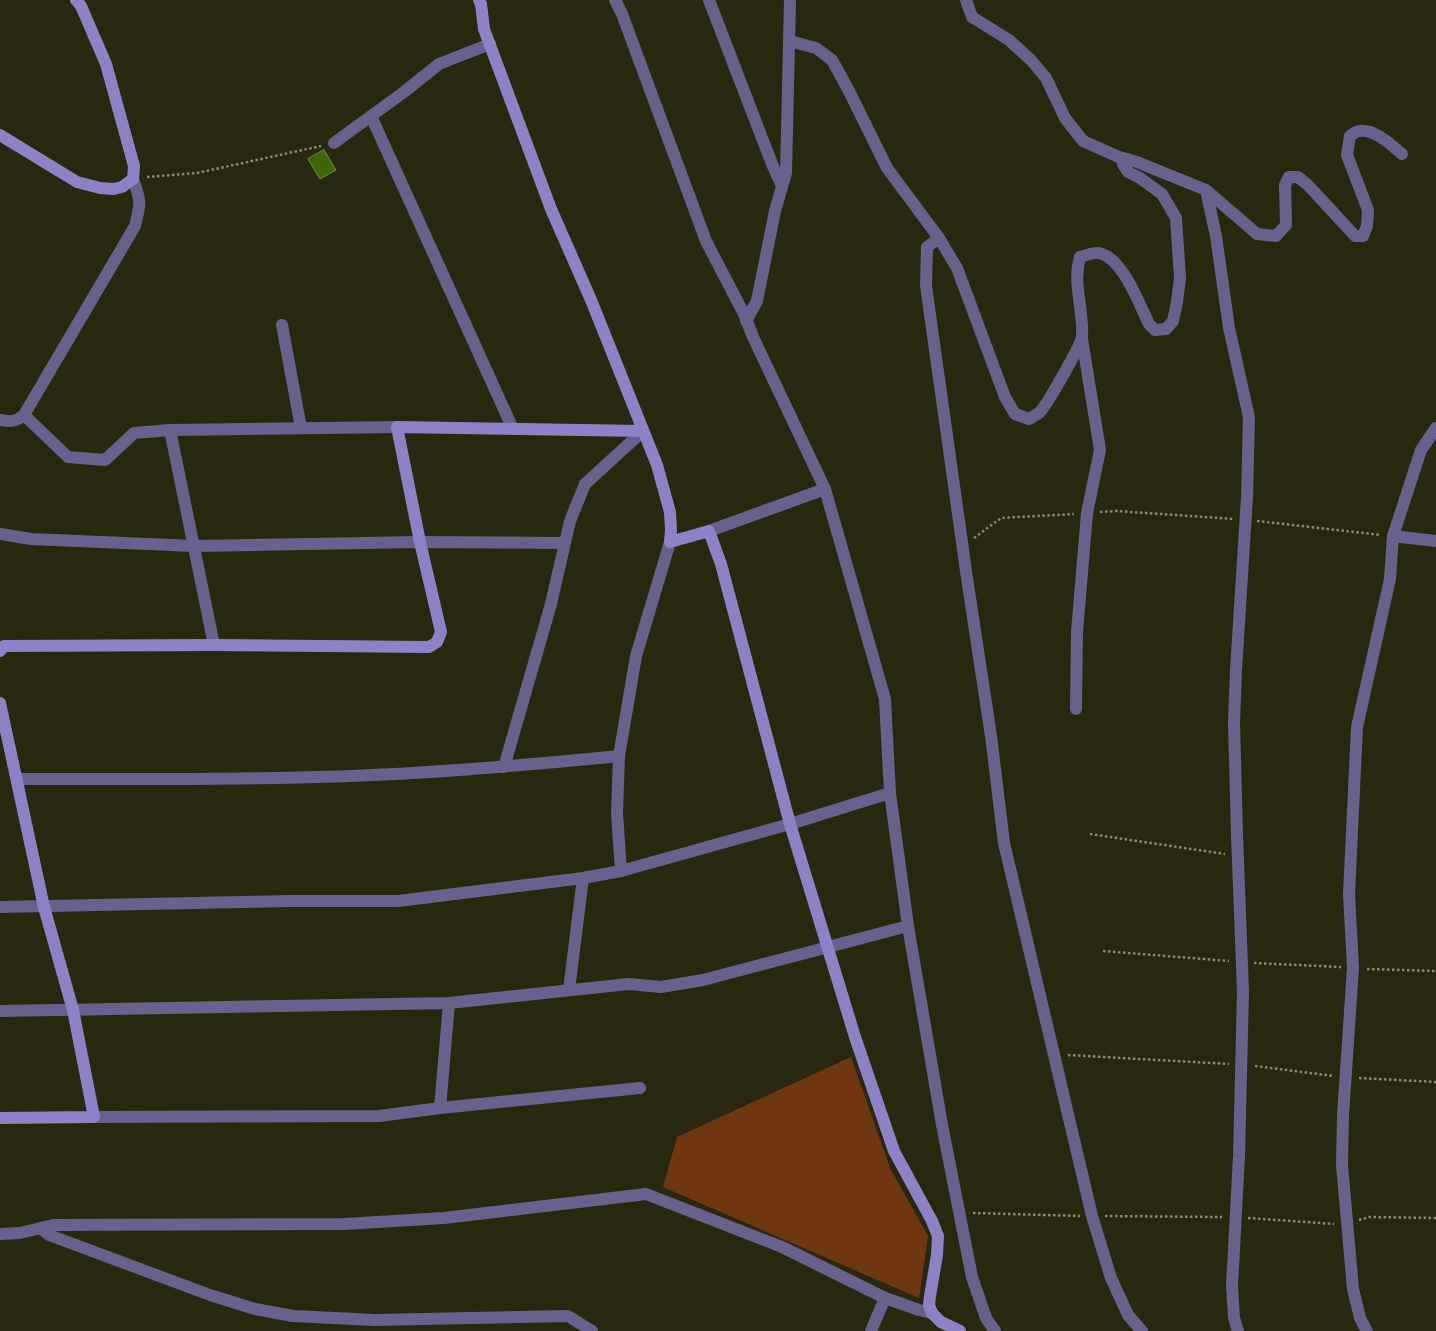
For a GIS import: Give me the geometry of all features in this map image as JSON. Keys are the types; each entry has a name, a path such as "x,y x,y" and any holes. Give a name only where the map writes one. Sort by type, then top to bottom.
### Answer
{"street":[{"path":"0,420 9,422 18,420 24,415 135,226 139,210 140,199 133,178 134,166 106,64 81,6 76,0"},
{"path":"615,0 622,14 706,241 825,489 885,699 890,793 908,926 972,1277 986,1318 995,1331"},
{"path":"709,0 782,186"},
{"path":"746,321 757,301 775,211 786,173 790,0"},
{"path":"966,0 972,17 1010,40 1046,78 1065,118 1083,141 1206,190 1257,234 1276,236 1286,226 1284,185 1289,177 1298,177 1308,185 1348,230 1355,236 1362,236 1367,226 1368,210 1346,155 1350,136 1358,130 1368,130 1402,154"},
{"path":"483,1 484,29 550,209 591,300 657,465 670,512 670,542 636,656 619,756 618,813 621,871"},
{"path":"789,41 816,48 832,60 887,168 939,238 957,268 1005,397 1016,414 1029,419 1039,413 1051,398 1082,339"},
{"path":"334,142 404,92 439,64 490,44"},
{"path":"371,116 513,429"},
{"path":"0,135 78,182 100,188 114,189 122,187 133,178"},
{"path":"1076,709 1077,632 1086,513 1100,450 1082,339 1076,267 1080,257 1098,253 1114,261 1125,274 1149,324 1155,330 1166,329 1173,321 1180,278 1176,218 1162,194 1128,172 1123,164 1128,159"},
{"path":"1206,190 1216,236 1229,328 1249,417 1234,722 1243,992 1232,1286 1234,1318 1238,1331"},
{"path":"939,238 927,247 926,286 991,736 1004,843 1092,1216 1111,1278 1128,1314 1142,1331"},
{"path":"282,325 301,428"},
{"path":"24,415 68,458 104,460 134,433 170,430 396,427 643,431"},
{"path":"0,651 4,646 429,647 437,642 441,632 396,427"},
{"path":"1367,1331 1360,1318 1353,1289 1342,1164 1343,1115 1353,968 1349,894 1357,727 1390,579 1394,536 1421,450 1436,428"},
{"path":"170,430 214,645"},
{"path":"504,767 551,604 570,521 585,484 643,431"},
{"path":"670,542 709,531 825,489"},
{"path":"709,531 721,564 790,824 855,1037 894,1151 932,1221 938,1236 937,1255 930,1296 932,1313 941,1322 960,1331"},
{"path":"0,534 31,539 194,546 420,542 564,543"},
{"path":"1394,536 1436,541"},
{"path":"0,703 44,907 73,1010 94,1117"},
{"path":"16,779 319,778 504,767 619,756"},
{"path":"0,907 291,901 398,901 583,878 621,871 790,824 890,793"},
{"path":"569,990 583,878"},
{"path":"0,1011 449,1003 628,984 661,987 703,980 908,926"},
{"path":"440,1108 449,1003"},
{"path":"0,1118 379,1116 640,1088"},
{"path":"0,1234 20,1233 53,1225 344,1224 410,1220 516,1210 646,1194 782,1247 885,1298 932,1313"},
{"path":"40,1228 49,1236 210,1295 255,1309 293,1316 375,1320 568,1316 592,1331"},
{"path":"871,1331 885,1298"}],"path":[{"path":"133,178 197,173 279,156 334,142"},
{"path":"963,547 1001,518 1116,511 1245,520 1394,536"},
{"path":"1090,834 1238,856"},
{"path":"1103,951 1242,962 1436,972"},
{"path":"959,1213 1236,1217 1348,1225 1369,1217 1436,1218"}],"shaded area":[{"path":"851,1057 890,1168 928,1236 919,1298 663,1187 677,1137"}],"building":[{"path":"324,150 336,170 320,179 308,159"}]}
